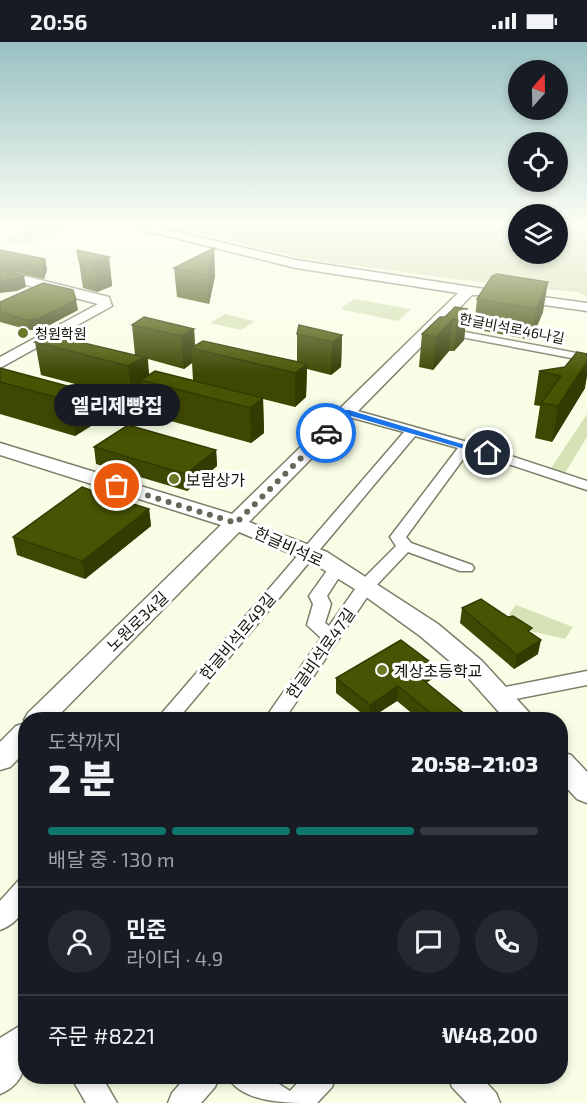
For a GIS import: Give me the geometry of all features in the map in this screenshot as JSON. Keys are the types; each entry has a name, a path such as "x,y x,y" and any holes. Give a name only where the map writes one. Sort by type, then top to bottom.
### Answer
{"street":[{"path":"0,363 105,306 104,300 6,276"},
{"path":"369,276 587,307"},
{"name":"노원로34길","path":"46,712 468,291"},
{"name":"한글비석로46나길","path":"431,328 587,358"},
{"path":"121,414 145,398"},
{"path":"347,412 466,446 587,486"},
{"name":"한글비석로49길","path":"173,712 413,430"},
{"path":"466,446 398,537 405,546 466,568"},
{"name":"한글비석로","path":"0,449 236,523 308,553 366,586 429,630 473,667 515,712"},
{"name":"한글비석로47길","path":"279,712 366,586 405,546"},
{"name":"한글비석로","path":"331,637 316,625 322,604 318,596 337,568"},
{"path":"500,695 587,678"},
{"path":"0,759 18,741"},
{"path":"568,771 587,791"},
{"path":"0,919 18,898"},
{"path":"0,1055 18,1041"},
{"path":"0,1080 18,1056"},
{"path":"90,1084 103,1103"},
{"path":"182,1103 198,1084"},
{"path":"253,1084 283,1103"},
{"path":"298,1103 316,1084"},
{"path":"468,1084 486,1103"}],"green space":[{"path":"429,276 587,276 587,297 578,292 507,286"},
{"path":"354,299 411,309 398,321 340,309"},
{"path":"225,314 255,321 241,330 210,323"},
{"path":"587,414 587,437 565,473 551,468"},
{"path":"516,605 573,627 565,639 526,630 509,614"}],"building":[{"path":"0,276 24,276 15,279 0,281"},
{"path":"492,276 507,276 548,282 536,309 477,299"},
{"path":"43,283 73,290 76,300 40,318 27,320 0,312 0,302"},
{"path":"455,307 467,309 457,320 453,319 436,337 422,334 440,317 445,317"},
{"path":"144,317 194,329 181,336 132,325"},
{"path":"299,325 342,335 332,342 297,334"},
{"path":"50,335 147,358 128,366 35,342"},
{"path":"203,341 307,364 295,373 191,348"},
{"path":"577,352 587,354 587,362 558,406 541,403 561,376 539,371 565,367"},
{"path":"0,368 86,391 70,401 0,382"},
{"path":"155,371 263,398 250,408 141,380"},
{"path":"128,425 216,450 186,474 94,447"},
{"path":"82,487 98,493 102,490 134,500 130,503 149,509 82,561 13,537"},
{"path":"481,599 508,617 513,616 532,628 528,631 541,640 517,655 462,608"},
{"path":"401,640 434,665 417,675 462,712 429,712 398,686 370,705 336,678"}],"way so far":[{"path":"117,486 236,523 326,433"}],"place":[{"name":"청원학원","path":"23,333"},
{"name":"보람상가","path":"174,479"},
{"name":"엘리제빵집","path":"117,486"},
{"name":"계상초등학교","path":"382,670"}],"route":[{"path":"326,433 347,412 488,453"}]}
